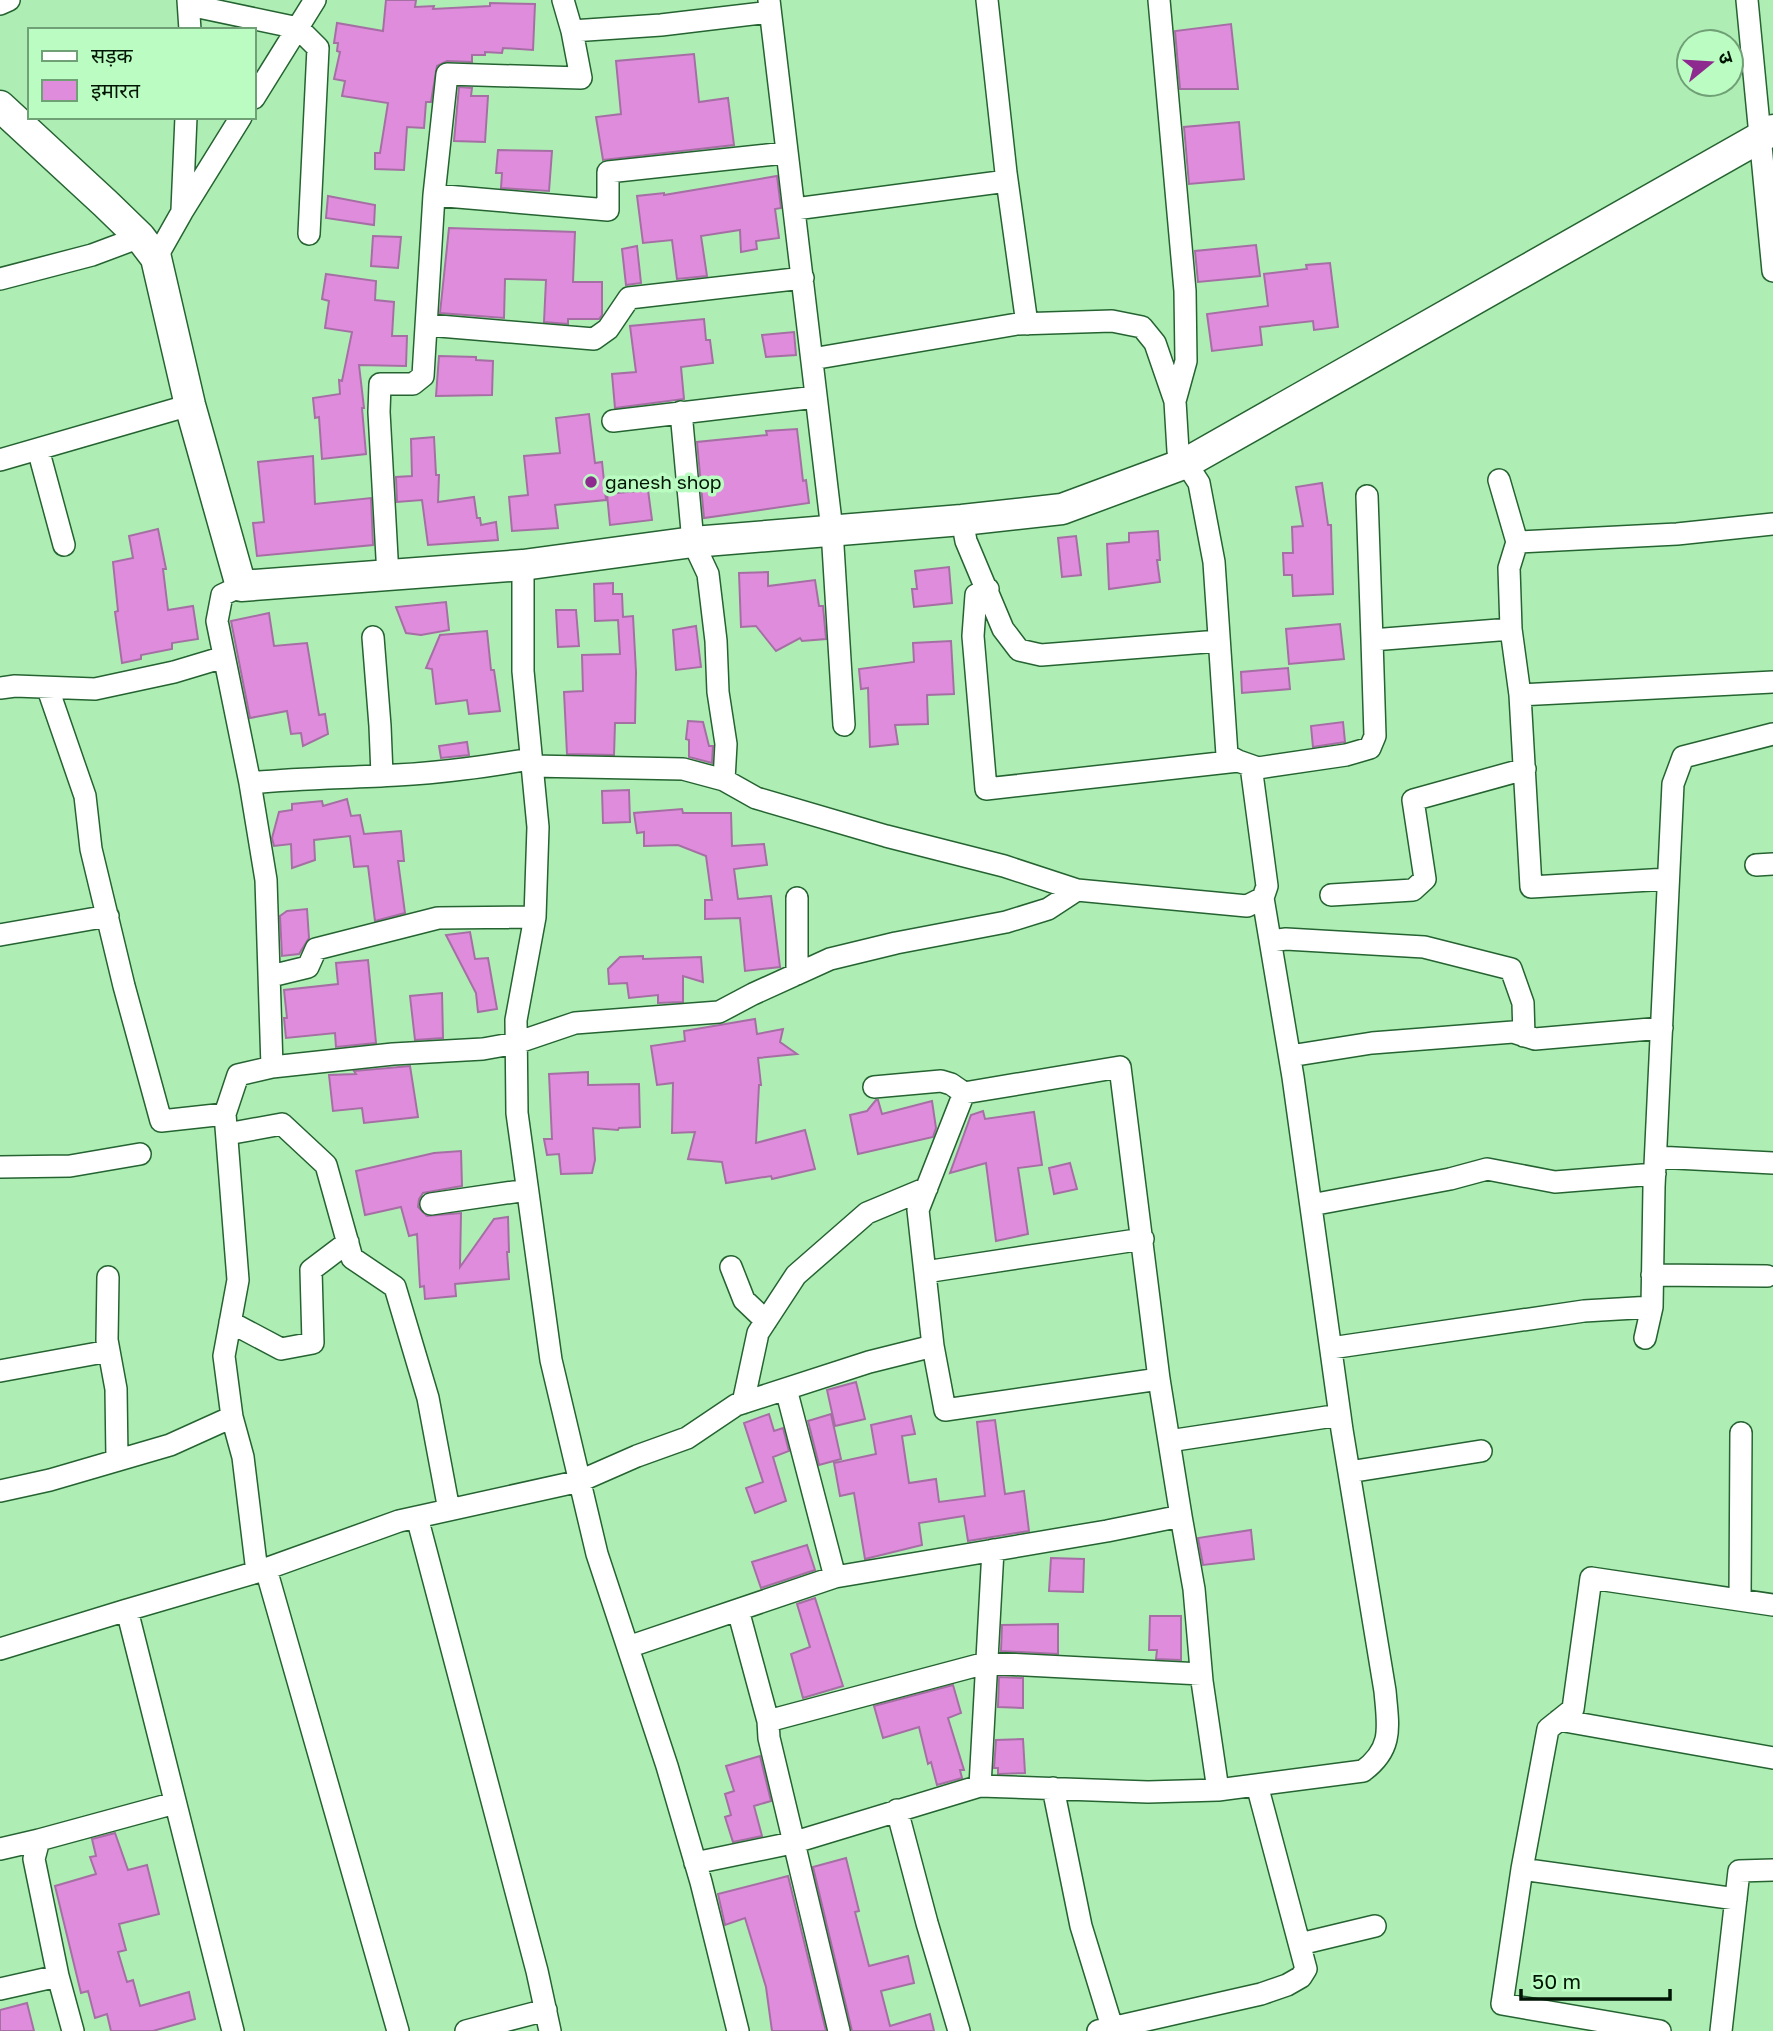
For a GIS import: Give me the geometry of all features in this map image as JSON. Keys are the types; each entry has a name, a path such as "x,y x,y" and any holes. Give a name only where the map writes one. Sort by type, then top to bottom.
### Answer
{"street":[{"path":"0,4 9,0"},
{"path":"256,95 315,0"},
{"path":"388,576 379,412 380,384 413,384 424,376 434,195 447,74 581,79 563,0"},
{"path":"987,0 1007,181 1027,324"},
{"path":"1159,0 1185,291 1186,361 1175,401"},
{"path":"1747,0 1767,134 1773,271"},
{"path":"190,28 188,3 298,27 318,48 309,234"},
{"path":"572,31 661,25 769,6 832,530 844,724"},
{"path":"0,106 148,248 241,586"},
{"path":"182,212 186,119"},
{"path":"0,279 92,255 148,248 182,212 240,119"},
{"path":"272,1067 267,880 217,621 222,595 241,586 523,565 693,542 1062,509 1186,463 1767,134"},
{"path":"434,195 608,210 608,172 785,153"},
{"path":"795,209 1007,181"},
{"path":"426,325 594,339 608,329 629,298 803,278"},
{"path":"812,359 1027,324 1112,321 1142,327 1156,343 1175,401 1178,451 1199,483 1214,562 1227,755 1258,768 1346,755 1370,748 1375,736 1367,496"},
{"path":"613,421 816,397"},
{"path":"0,460 190,405"},
{"path":"681,412 693,542 708,574 716,641 718,692 726,744 724,780"},
{"path":"38,449 64,545"},
{"path":"1499,480 1517,542 1509,568 1511,629 1520,695 1531,887 1668,879"},
{"path":"962,520 966,541 1003,629 1019,650 1041,655 1219,641"},
{"path":"1517,542 1677,534 1773,524"},
{"path":"523,565 523,671 538,827 535,917 516,1020 517,1113 551,1360 597,1554 667,1766 738,2031"},
{"path":"988,589 976,595 973,636 986,789 1244,764"},
{"path":"1372,640 1511,629"},
{"path":"373,637 382,775"},
{"path":"0,688 15,686 95,690 174,672 224,657"},
{"path":"1520,695 1773,682"},
{"path":"48,688 85,796 92,849 161,1121 282,1124 326,1165 352,1258 395,1287 428,1398 449,1510"},
{"path":"1645,1338 1652,1307 1655,1166 1673,784 1683,757 1773,734"},
{"path":"250,783 293,778 457,771 532,762 683,769 724,780 756,798 886,836 1003,866 1077,890 1247,906 1263,898"},
{"path":"695,1863 792,1843 980,1786 1148,1792 1218,1790 1363,1771 1379,1759 1389,1734 1385,1691 1340,1415 1290,1056 1263,898 1267,886 1244,764"},
{"path":"1331,895 1413,890 1425,879 1413,800 1525,769"},
{"path":"398,2031 262,1571 243,1457 232,1417 224,1356 238,1280 226,1124 238,1075 272,1067 393,1054 483,1049 516,1043 575,1023 719,1012 830,960 883,946 1006,922 1048,909 1077,890"},
{"path":"797,898 797,974"},
{"path":"0,935 108,916"},
{"path":"271,976 309,967 316,949 438,918 535,917"},
{"path":"1270,941 1286,939 1424,947 1511,969 1523,1003 1524,1036"},
{"path":"1290,1056 1372,1042 1513,1032 1535,1039 1662,1028"},
{"path":"874,1087 941,1081 964,1093 1120,1067 1159,1378 1194,1589 1201,1674 1218,1790"},
{"path":"964,1093 918,1209 933,1346 945,1410 1159,1378"},
{"path":"0,1167 70,1166 140,1154"},
{"path":"1311,1205 1450,1179 1487,1169 1555,1182 1655,1166 1773,1163"},
{"path":"743,1403 758,1333 796,1275 867,1213 927,1188"},
{"path":"431,1204 527,1190"},
{"path":"925,1272 1143,1239"},
{"path":"230,1322 281,1349 313,1343 311,1270 348,1242"},
{"path":"731,1267 744,1300 766,1321"},
{"path":"1652,1275 1768,1276"},
{"path":"108,1277 107,1340 116,1389 117,1459"},
{"path":"1331,1348 1584,1311 1652,1307"},
{"path":"0,1649 262,1571 399,1521 580,1481 687,1438 736,1405 869,1362 933,1346"},
{"path":"0,1371 109,1351"},
{"path":"786,1389 835,1577"},
{"path":"1170,1441 1340,1415"},
{"path":"0,1491 50,1480 170,1445 232,1417"},
{"path":"1740,1600 1741,1433"},
{"path":"1349,1472 1480,1451"},
{"path":"628,1647 835,1577 1181,1516"},
{"path":"416,1517 550,2031"},
{"path":"980,1786 993,1550"},
{"path":"1660,2031 1582,2024 1502,2004 1522,1869 1548,1729 1573,1709 1591,1578 1773,1605"},
{"path":"127,1610 233,2031"},
{"path":"738,1610 768,1721 769,1738 792,1843 839,2031"},
{"path":"768,1721 986,1663 1201,1674"},
{"path":"1559,1720 1773,1758"},
{"path":"1054,1788 1081,1926 1105,2029 1261,1994 1287,1985 1301,1977 1306,1969 1257,1785"},
{"path":"0,1849 175,1803"},
{"path":"897,1811 959,2031"},
{"path":"39,1840 34,1860 58,1976 73,2031"},
{"path":"1522,1869 1735,1899"},
{"path":"1721,2031 1739,1871 1773,1870"},
{"path":"1300,1944 1375,1926"},
{"path":"0,1989 58,1976"},
{"path":"466,2031 546,2010"}],"building":[{"path":"386,0 416,0 415,7 434,6 433,9 490,6 490,3 535,4 533,50 503,48 502,53 485,52 485,55 472,55 472,62 447,61 437,66 431,102 426,102 424,128 407,127 404,170 375,169 375,153 380,153 388,103 342,96 345,81 334,79 340,52 337,51 338,43 334,43 337,23 383,31"},
{"path":"1231,24 1238,89 1180,89 1175,31"},
{"path":"694,54 699,102 728,98 734,145 603,160 596,117 621,114 616,61"},
{"path":"459,87 472,88 471,96 488,96 485,142 454,141"},
{"path":"1239,122 1244,179 1189,184 1184,127"},
{"path":"498,150 552,151 549,191 501,188 502,173 496,173"},
{"path":"777,176 781,208 775,209 779,238 756,241 757,249 741,252 740,230 701,236 707,276 677,279 672,240 643,243 637,196 664,195"},
{"path":"328,196 375,205 374,225 326,218"},
{"path":"449,228 575,232 573,282 602,282 602,315 599,319 568,319 568,324 544,322 546,280 505,279 504,318 440,313"},
{"path":"373,236 401,237 398,268 371,266"},
{"path":"1256,245 1260,276 1198,282 1195,251"},
{"path":"637,246 641,283 626,285 622,249"},
{"path":"1330,263 1338,327 1314,330 1313,321 1260,327 1262,345 1212,351 1207,314 1268,306 1264,274 1307,269 1306,265"},
{"path":"326,274 376,281 375,300 394,302 392,336 407,336 406,366 359,365 366,454 322,459 319,417 315,418 313,398 340,394 339,380 342,381 352,332 325,328 329,301 322,299"},
{"path":"704,319 706,340 710,340 713,363 681,367 684,399 615,408 612,374 636,372 630,326"},
{"path":"794,332 796,355 766,357 762,335"},
{"path":"439,356 476,357 476,360 493,361 492,395 436,396"},
{"path":"589,414 595,463 602,462 606,500 555,505 558,528 512,531 509,497 528,495 524,456 560,453 556,418"},
{"path":"797,429 803,481 806,480 809,503 704,518 697,442"},
{"path":"434,437 436,475 439,475 438,502 474,497 477,518 480,518 481,525 496,522 498,540 428,545 422,500 397,502 396,477 412,476 411,439"},
{"path":"313,456 315,504 371,498 373,545 257,556 253,523 264,522 258,462"},
{"path":"1322,483 1328,525 1331,525 1333,594 1293,596 1292,575 1284,575 1283,553 1293,553 1292,527 1303,526 1296,487"},
{"path":"648,490 652,520 610,525 607,494"},
{"path":"158,529 166,569 163,569 168,610 193,606 198,639 172,643 172,649 141,655 141,659 122,663 115,612 118,611 113,562 133,558 129,536"},
{"path":"1158,531 1160,560 1157,560 1160,582 1109,589 1107,544 1129,542 1129,533"},
{"path":"1076,536 1081,575 1062,577 1058,538"},
{"path":"949,567 952,603 914,607 912,589 917,589 915,571"},
{"path":"768,572 768,586 815,580 819,606 823,606 826,639 802,641 800,638 776,651 756,626 741,627 739,573"},
{"path":"613,583 613,594 622,594 623,617 633,616 635,723 615,723 614,755 567,754 564,692 583,691 582,655 620,654 618,620 595,621 594,584"},
{"path":"446,602 449,630 421,635 406,633 396,607"},
{"path":"556,610 576,610 579,646 558,647"},
{"path":"269,613 274,646 307,643 319,715 325,714 328,734 303,746 301,733 291,734 287,711 250,718 231,621"},
{"path":"1340,624 1344,659 1289,664 1286,629"},
{"path":"696,626 701,667 676,670 673,630"},
{"path":"487,631 491,670 494,670 500,711 469,714 467,700 436,704 432,669 426,668 440,635"},
{"path":"951,641 954,694 927,695 928,724 895,725 898,744 870,747 868,688 861,689 859,669 914,662 913,643"},
{"path":"1288,668 1290,689 1242,693 1241,672"},
{"path":"688,721 703,722 709,746 713,746 712,763 689,757 689,740 686,739"},
{"path":"1343,722 1345,742 1313,747 1311,726"},
{"path":"467,742 469,755 441,758 439,746"},
{"path":"629,790 630,822 603,823 602,791"},
{"path":"347,799 351,816 360,815 364,834 401,831 404,861 398,861 405,913 375,921 368,866 354,867 350,836 314,840 315,860 292,868 291,844 274,846 272,838 279,812 292,810 292,804 322,801 323,806"},
{"path":"682,809 683,813 731,813 732,846 764,844 767,865 734,869 738,899 771,896 780,967 745,971 740,918 705,919 705,900 712,900 706,856 678,845 644,846 644,832 637,833 634,813"},
{"path":"307,909 309,938 299,954 282,956 280,916 287,911"},
{"path":"470,932 475,959 488,958 497,1009 478,1012 476,993 446,935"},
{"path":"643,956 643,959 701,957 703,982 683,976 683,1002 658,1003 658,995 629,998 627,983 609,984 608,969 620,957"},
{"path":"368,960 376,1043 336,1047 335,1033 286,1038 284,990 338,984 336,963"},
{"path":"442,993 443,1038 415,1040 410,996"},
{"path":"755,1019 757,1034 783,1029 780,1042 797,1054 758,1058 761,1085 756,1143 805,1130 815,1169 772,1179 771,1176 726,1183 722,1162 688,1159 695,1132 672,1133 673,1083 657,1085 651,1046 685,1041 684,1031"},
{"path":"410,1066 418,1117 364,1123 362,1108 333,1111 329,1075"},
{"path":"588,1072 588,1085 639,1084 640,1127 618,1130 593,1128 595,1160 592,1173 561,1174 559,1154 547,1155 544,1139 552,1139 549,1074"},
{"path":"876,1100 882,1114 932,1101 936,1128 933,1137 858,1154 850,1115 867,1111"},
{"path":"983,1111 985,1119 1034,1112 1042,1165 1018,1168 1028,1234 996,1241 986,1163 950,1173 971,1115"},
{"path":"461,1151 462,1186 423,1193 418,1207 427,1216 461,1213 460,1267 494,1219 508,1217 509,1279 455,1284 456,1296 425,1299 424,1286 420,1287 417,1234 409,1236 401,1207 365,1215 356,1171 434,1153"},
{"path":"1070,1163 1077,1189 1054,1194 1049,1168"},
{"path":"856,1382 865,1419 835,1426 827,1390"},
{"path":"769,1414 774,1431 783,1428 789,1451 773,1457 786,1501 755,1513 746,1488 763,1482 744,1423"},
{"path":"831,1414 841,1459 819,1465 808,1421"},
{"path":"911,1416 915,1434 902,1436 909,1483 936,1479 939,1502 985,1496 977,1422 995,1420 1005,1494 1024,1491 1029,1531 968,1541 964,1516 919,1523 922,1545 865,1559 854,1493 840,1496 834,1463 876,1454 871,1425"},
{"path":"1251,1530 1254,1559 1203,1565 1198,1538"},
{"path":"807,1545 815,1570 761,1588 752,1562"},
{"path":"1051,1558 1084,1559 1083,1592 1049,1591"},
{"path":"815,1598 843,1686 803,1698 791,1654 810,1647 797,1604"},
{"path":"1150,1616 1181,1616 1181,1660 1156,1659 1157,1650 1149,1650"},
{"path":"1058,1624 1058,1654 1001,1651 1002,1625"},
{"path":"999,1677 1023,1678 1023,1708 998,1707"},
{"path":"953,1685 961,1713 948,1718 964,1770 960,1770 962,1778 937,1785 931,1762 928,1764 919,1727 883,1738 874,1706"},
{"path":"1023,1739 1025,1773 998,1774 998,1768 994,1768 996,1740"},
{"path":"760,1756 771,1801 754,1806 762,1836 733,1842 725,1817 731,1815 725,1794 734,1791 726,1766"},
{"path":"115,1833 128,1870 147,1865 159,1914 119,1924 126,1950 118,1952 127,1982 133,1980 140,2006 189,1992 195,2019 153,2031 111,2031 107,2014 95,2018 88,1991 81,1993 55,1886 96,1874 90,1857 96,1856 92,1839"},
{"path":"846,1858 859,1911 855,1912 869,1966 908,1956 914,1983 881,1991 890,2026 930,2014 934,2031 852,2031 813,1867"},
{"path":"788,1876 826,2031 772,2031 766,1987 745,1918 725,1925 718,1894"},
{"path":"27,2003 34,2031 0,2031 0,2010"}],"place":[{"name":"ganesh shop","path":"591,482"}]}
